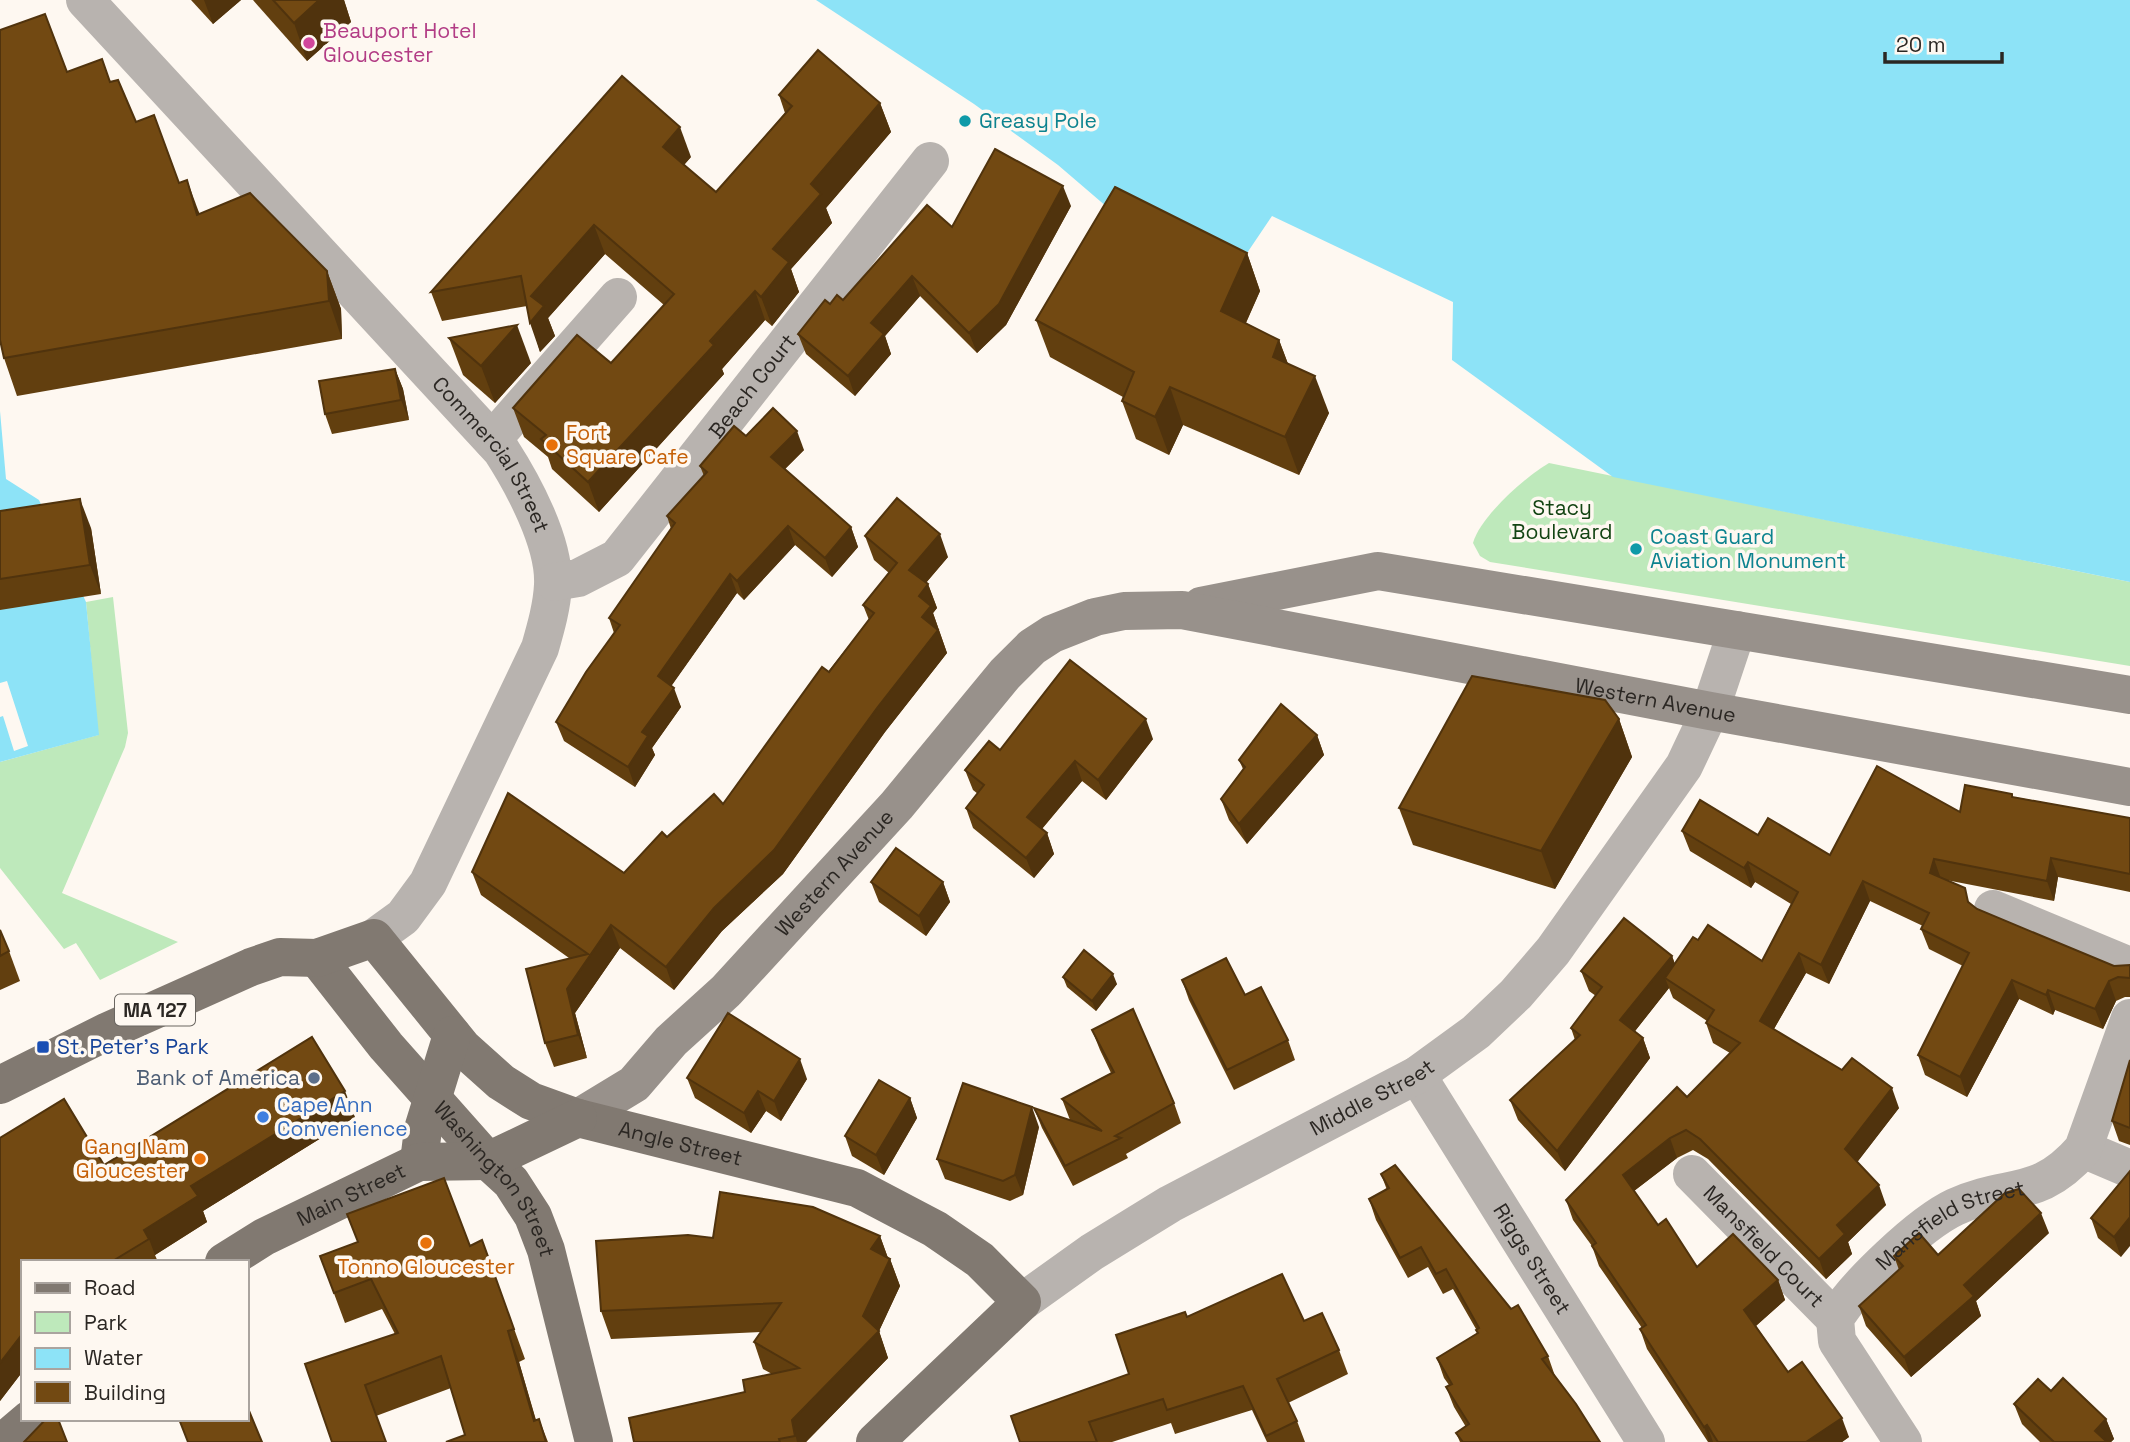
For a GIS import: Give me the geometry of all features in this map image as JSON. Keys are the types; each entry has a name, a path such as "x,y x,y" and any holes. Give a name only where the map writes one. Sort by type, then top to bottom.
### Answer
{"main road":[{"name":"Western Avenue","path":"488,1161 578,1118 634,1084 671,1041 726,991 897,805 1005,674 1032,647 1052,634 1095,617 1124,611 1182,610 1378,571 2130,695"},
{"name":"Western Avenue","path":"1182,610 1710,711 2130,787"},
{"name":"Commercial Street","path":"317,958 374,938"},
{"name":"Angle Street","path":"374,938 452,1035 500,1082 531,1101 578,1118 858,1188 935,1229 980,1261 1022,1302"},
{"name":"MA 127","path":"0,1086 108,1031 251,967 280,957 317,958"},
{"name":"Washington Street","path":"317,958 386,1046 488,1161 511,1182 533,1216 546,1250 594,1442"},
{"path":"419,1162 423,1129 452,1035"},
{"name":"Main Street","path":"227,1260 264,1237 419,1162 488,1161"},
{"name":"Middle Street","path":"875,1442 1022,1302"},
{"path":"3,1442 28,1421"}],"street":[{"name":"Commercial Street","path":"85,0 492,440 524,486 542,531 554,582 550,613 540,648 428,883 403,917 374,938"},
{"name":"Beach Court","path":"554,582 593,573 617,558 930,161"},
{"path":"492,440 618,297"},
{"name":"Middle Street","path":"1022,1302 1092,1252 1170,1204 1417,1075 1476,1032 1516,994 1553,951 1684,766 1710,711 1737,630"},
{"path":"1993,909 2130,966"},
{"name":"Mansfield Street","path":"1835,1319 1861,1287 1936,1218 1969,1201 2050,1180 2083,1149 2130,1018"},
{"name":"Riggs Street","path":"1417,1075 1647,1442"},
{"path":"2083,1149 2130,1169"},
{"name":"Mansfield Court","path":"1692,1174 1835,1319"},
{"path":"1835,1319 1838,1342 1903,1442"}],"green space":[{"name":"Stacy Boulevard","path":"1549,463 2130,582 2130,666 1490,562 1480,556 1473,543 1484,522 1516,488"},
{"path":"113,597 128,733 125,747 62,893 178,942 100,980 76,943 64,949 0,868 0,762 98,735 86,602"}],"water":[{"path":"816,0 2130,0 2130,582 1613,477 1452,360 1453,302 1272,216 1243,259 1128,225 1058,165 974,104"},
{"path":"0,411 6,479 39,500 86,602 99,735 0,762"}],"pier":[{"path":"7,681 28,746 14,751 3,716 0,717 0,683"}],"building":[{"path":"273,0 319,0 294,23"},
{"path":"45,14 67,72 102,59 110,82 118,80 136,122 154,115 179,183 187,180 197,215 250,193 327,271 329,301 4,358 0,340 0,30"},
{"path":"818,50 880,103 811,184 821,194 773,249 789,262 761,297 755,291 710,341 714,345 588,482 541,439 546,435 513,408 577,335 611,363 674,294 594,225 531,296 544,306 530,323 521,276 431,292 622,76 680,127 663,147 716,192 792,106 779,95"},
{"path":"995,149 1063,186 999,304 969,333 912,276 871,323 884,334 848,376 798,334 825,300 830,304 837,295 843,300 927,205 952,227"},
{"path":"1115,187 1247,253 1221,311 1279,340 1273,357 1315,376 1285,437 1170,387 1155,417 1122,401 1134,372 1036,320"},
{"path":"517,325 481,366 449,338"},
{"path":"395,369 401,400 325,414 319,381"},
{"path":"773,408 797,431 771,457 851,527 825,558 788,526 737,581 730,574 658,676 674,688 642,732 648,736 628,767 556,722 586,672 620,625 609,618 675,523 667,516 707,472 700,466 734,426 746,436"},
{"path":"897,498 940,534 909,570 928,584 919,596 931,606 922,617 938,630 877,708 774,850 714,908 666,967 611,925 567,989 578,1035 545,1043 526,969 588,954 472,872 508,793 624,873 662,832 667,837 714,794 723,804 822,667 829,672 874,613 863,605 897,563 865,536"},
{"path":"80,499 90,565 0,579 0,511"},
{"path":"1070,660 1146,719 1098,780 1075,761 1027,817 1047,833 1026,858 966,808 984,785 965,770 989,741 1000,750"},
{"path":"1472,676 1605,700 1619,719 1541,851 1399,808"},
{"path":"1281,704 1317,735 1239,824 1221,799 1245,767 1239,760"},
{"path":"1877,766 1960,812 1965,785 2012,794 2012,797 2130,818 2130,874 2051,858 2047,881 1934,859 1930,873 1965,888 1968,902 1977,909 2114,966 2130,965 2130,978 2118,977 2109,981 2095,1009 2048,990 2046,995 2012,980 1960,1077 1918,1055 1969,953 1921,929 1929,913 1863,881 1821,965 1799,953 1760,1021 1842,1070 1852,1058 1892,1088 1845,1149 1879,1185 1837,1225 1845,1234 1819,1259 1700,1139 1686,1130 1670,1138 1623,1175 1658,1225 1666,1219 1697,1267 1733,1234 1778,1280 1744,1310 1788,1372 1802,1362 1842,1418 1806,1442 1718,1442 1707,1425 1704,1427 1640,1329 1646,1325 1592,1246 1596,1243 1566,1200 1677,1087 1687,1097 1740,1043 1706,1023 1714,1010 1665,978 1693,937 1698,940 1708,925 1762,961 1798,892 1748,862 1744,868 1682,831 1700,800 1758,835 1768,818 1830,855"},
{"path":"896,848 943,882 919,916 871,882"},
{"path":"1624,918 1672,956 1620,1020 1643,1038 1557,1151 1510,1100 1580,1035 1571,1028 1602,987 1581,971"},
{"path":"0,930 9,951 0,956"},
{"path":"1084,950 1113,974 1092,1001 1063,977"},
{"path":"1226,958 1245,995 1261,987 1288,1040 1227,1070 1182,980"},
{"path":"1133,1009 1174,1103 1115,1136 1121,1138 1065,1166 1034,1108 1102,1131 1062,1099 1114,1072 1092,1030"},
{"path":"728,1013 800,1059 774,1101 758,1091 744,1113 687,1078"},
{"path":"312,1037 345,1091 191,1186 198,1196 144,1230 149,1239 114,1260 21,1260 21,1336 0,1363 0,1138 64,1099 104,1165"},
{"path":"2130,1060 2130,1128 2112,1121"},
{"path":"879,1080 910,1098 876,1155 845,1136"},
{"path":"963,1083 1032,1107 1015,1175 1003,1181 937,1159"},
{"path":"1395,1165 1511,1309 1518,1305 1548,1356 1542,1359 1600,1442 1463,1442 1456,1433 1469,1424 1446,1387 1452,1384 1437,1358 1478,1333 1476,1330 1479,1328 1446,1269 1436,1274 1421,1247 1400,1258 1369,1199 1389,1188 1381,1174"},
{"path":"2130,1171 2130,1217 2114,1237 2091,1218"},
{"path":"444,1178 470,1246 482,1240 514,1329 508,1331 534,1421 539,1419 546,1442 446,1442 465,1435 441,1356 365,1385 386,1442 332,1442 305,1364 398,1333 371,1279 334,1293 320,1256 358,1242 347,1214"},
{"path":"2019,1189 2041,1213 1964,1285 1974,1296 1904,1357 1859,1306 1903,1266 1894,1256 1919,1233 1938,1255 2005,1193"},
{"path":"720,1192 813,1207 880,1236 871,1249 890,1259 863,1316 879,1331 792,1420 795,1436 779,1439 780,1442 634,1442 629,1418 745,1392 743,1380 799,1368 754,1342 781,1303 601,1311 596,1241 688,1235 713,1238"},
{"path":"1282,1274 1304,1321 1322,1313 1339,1350 1277,1379 1297,1421 1266,1436 1243,1386 1167,1410 1163,1399 1089,1422 1097,1442 1020,1442 1011,1416 1129,1374 1116,1335 1185,1312 1187,1317"},
{"path":"2063,1378 2106,1419 2095,1431 2107,1442 2054,1442 2014,1404 2038,1379 2051,1391"},
{"path":"248,1408 262,1442 188,1442 180,1421 248,1421"},
{"path":"44,1421 59,1421 67,1442 24,1442"}],"place":[{"name":"Beauport Hotel Gloucester","path":"309,43"},
{"name":"Greasy Pole","path":"965,121"},
{"name":"Fort Square Cafe","path":"552,445"},
{"name":"Coast Guard Aviation Monument","path":"1636,549"},
{"name":"St. Peter's Park","path":"43,1047"},
{"name":"Bank of America","path":"314,1078"},
{"name":"Cape Ann Convenience","path":"263,1117"},
{"name":"Gang Nam Gloucester","path":"200,1159"},
{"name":"Tonno Gloucester","path":"426,1243"}]}
